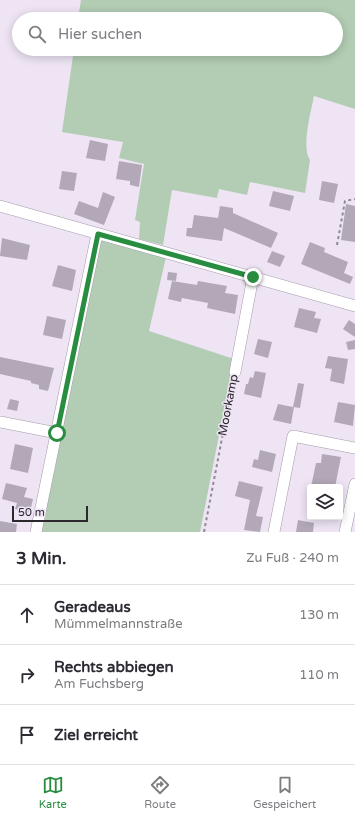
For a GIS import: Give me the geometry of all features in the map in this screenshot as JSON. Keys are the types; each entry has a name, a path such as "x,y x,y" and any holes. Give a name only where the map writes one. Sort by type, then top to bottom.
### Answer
{"street":[{"path":"0,206 355,306"},
{"path":"36,532 98,234"},
{"name":"Moorkamp","path":"235,372 253,277"},
{"path":"0,422 57,433"},
{"path":"274,532 293,436 355,448"},
{"path":"345,532 355,484"}],"path":[{"path":"338,245 345,201 355,199"},
{"name":"Moorkamp","path":"204,532 235,372"}],"green space":[{"path":"81,0 355,0 355,109 314,96 309,120 306,147 310,160 305,193 250,182 247,195 219,189 217,198 172,190 163,245 139,239 140,222 135,220 144,164 119,158 123,142 62,132 73,56 343,56 343,12 79,12"},
{"path":"100,240 166,257 149,331 234,359 200,532 41,532"}],"building":[{"path":"90,140 108,144 105,161 86,158"},
{"path":"119,161 142,165 139,187 130,185 130,181 116,179"},
{"path":"62,171 77,173 74,191 59,189"},
{"path":"322,181 338,184 334,203 319,200"},
{"path":"273,191 294,196 290,211 269,206"},
{"path":"103,192 115,197 104,225 74,214 79,201 98,208"},
{"path":"346,204 355,206 355,242 341,240"},
{"path":"220,206 233,208 233,213 278,233 271,248 224,228 222,241 186,236 187,228 192,228 194,215 218,218"},
{"path":"2,238 30,245 27,260 0,256"},
{"path":"310,242 325,248 324,252 348,262 344,273 353,277 350,284 301,264"},
{"path":"272,251 285,256 280,267 267,262"},
{"path":"58,265 76,270 72,291 52,286"},
{"path":"168,272 177,273 176,281 167,280"},
{"path":"172,281 197,285 198,281 227,286 225,293 238,295 235,314 207,308 208,303 182,298 181,302 168,299"},
{"path":"299,308 316,312 314,318 321,319 317,333 294,327"},
{"path":"47,316 66,320 62,339 43,335"},
{"path":"349,320 355,324 355,337 343,329"},
{"path":"258,339 272,342 268,358 254,354"},
{"path":"355,340 355,349 348,350 346,342"},
{"path":"328,356 348,359 344,384 330,381 332,369 325,368"},
{"path":"0,357 54,368 48,391 39,389 39,385 31,383 31,381 0,374"},
{"path":"255,371 266,373 261,398 244,394 246,384 248,384 250,377 253,378"},
{"path":"298,383 304,384 300,408 294,407 291,424 273,420 278,404 293,407"},
{"path":"10,399 19,401 17,411 7,409"},
{"path":"338,402 355,405 353,426 334,422"},
{"path":"15,444 33,448 28,473 10,469"},
{"path":"260,450 276,454 272,472 252,467 254,459 258,460"},
{"path":"322,454 341,457 336,484 312,484 316,463 321,463"},
{"path":"239,481 263,487 256,516 263,517 260,532 244,530 250,500 235,496"},
{"path":"6,483 27,488 24,497 33,499 30,512 15,509 17,503 2,499"},
{"path":"298,520 314,523 313,532 296,532"},
{"path":"0,521 17,524 16,532 0,532"}],"route":[{"path":"57,433 98,234 253,277"}]}
